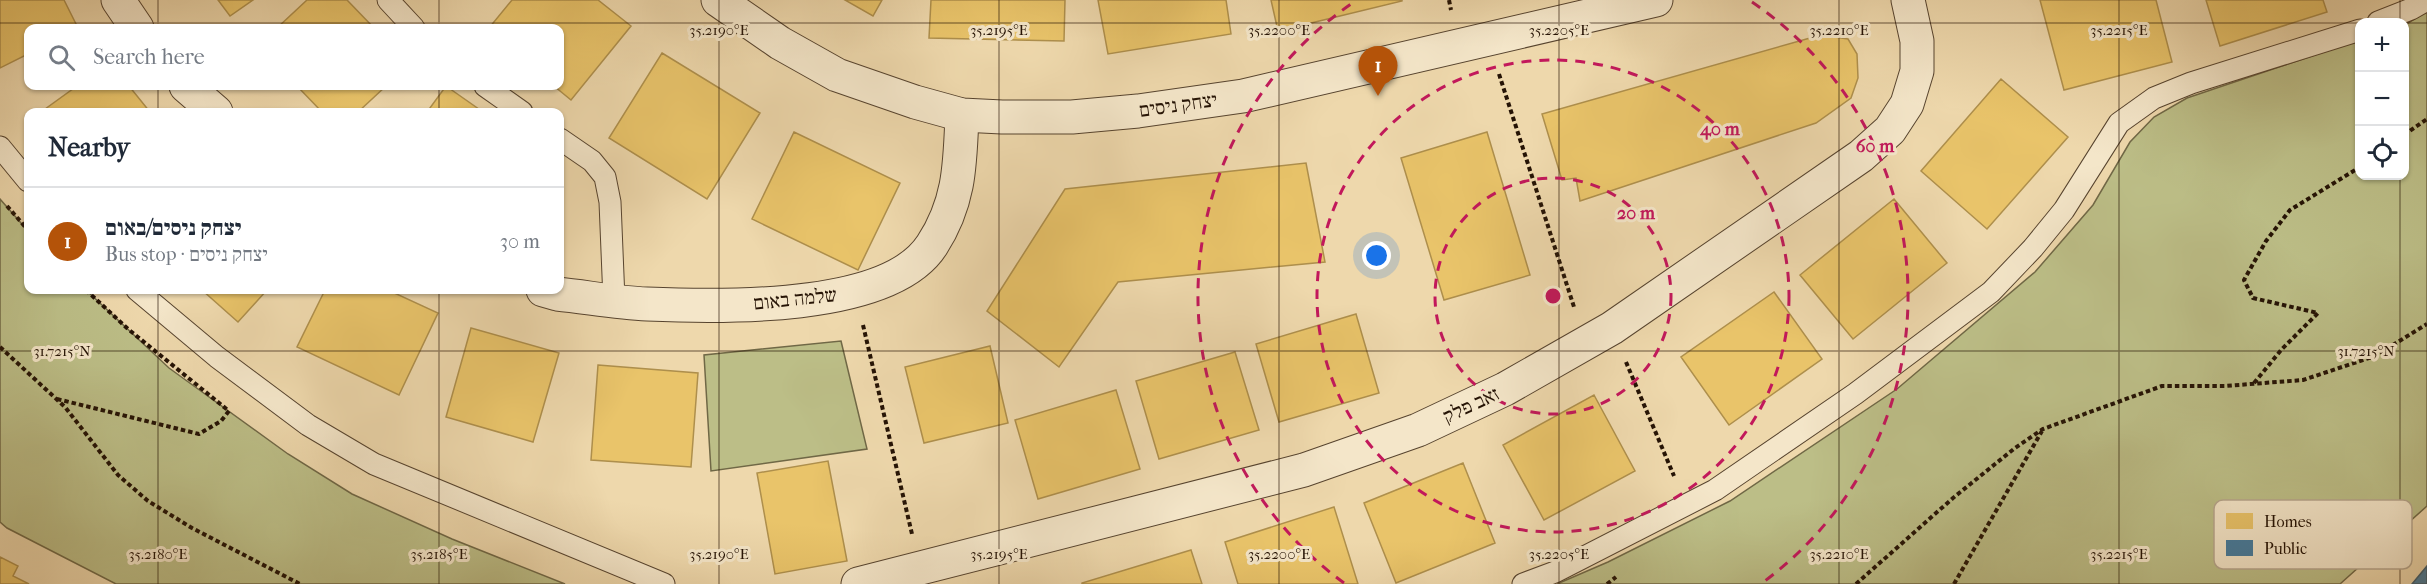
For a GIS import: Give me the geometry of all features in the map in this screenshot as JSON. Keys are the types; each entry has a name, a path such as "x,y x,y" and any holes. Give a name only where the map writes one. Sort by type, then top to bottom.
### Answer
{"street":[{"path":"118,0 134,24"},
{"name":"יצחק ניסים","path":"718,0 780,43 837,75 915,102 962,115 1002,117 1072,117 1138,111 1243,96 1656,0"},
{"name":"זאב פלק","path":"858,584 1304,470 1418,430 1505,389 1599,336 1861,156 1890,130 1906,104 1917,71 1917,41 1908,0"},
{"path":"191,90 211,108"},
{"name":"שלמה באום","path":"557,294 645,304 734,305 836,297 877,284 913,265 931,247 952,208 960,176 962,115"}],"lane":[{"path":"388,0 410,24"},
{"path":"2388,18 2427,0"},
{"path":"1523,584 1555,572 1716,490 1855,394 1991,292 2033,248 2064,210 2120,123 2154,98 2191,82 2355,32"},
{"path":"491,90 516,108"},
{"path":"564,142 592,160 605,177 609,202 614,300"},
{"path":"0,147 24,176"},
{"path":"141,294 217,357 308,425 374,464 663,584"}],"path":[{"path":"1487,39 1599,336 1686,505"},
{"path":"2409,132 2427,119"},
{"path":"2253,384 2282,349 2318,313 2253,298 2244,280 2266,241 2290,210 2355,170"},
{"path":"4,204 24,226"},
{"path":"855,291 919,567"},
{"path":"57,399 199,434 221,421 229,411 128,329 90,294"},
{"path":"1856,584 1953,498 2015,448 2043,429 2162,386 2253,384 2303,380 2375,356 2427,324"},
{"path":"0,347 66,407 118,474 148,501 192,528 300,584"},
{"path":"1954,584 2043,429"}],"green space":[{"path":"2427,11 2427,506 2412,519 2412,500 2214,500 2214,569 2357,569 2340,584 1557,584 1608,562 1730,501 1897,389 2035,272 2093,205 2130,142 2154,117 2187,98 2355,41 2355,180 2409,180 2409,22"},
{"path":"0,199 24,226 24,294 90,294 169,368 288,454 352,494 452,539 565,584 116,584 7,528 0,522"},
{"path":"841,341 867,449 711,471 704,355"}],"building: Homes":[{"path":"0,0 64,0 76,24 24,24 24,56 0,68"},
{"path":"218,0 253,0 230,16"},
{"path":"307,0 347,0 370,24 281,24"},
{"path":"512,0 598,0 631,26 571,100 559,90 564,90 564,24 492,24"},
{"path":"845,0 882,0 873,16"},
{"path":"931,0 1065,0 1064,41 929,38"},
{"path":"1098,0 1226,0 1231,34 1108,54"},
{"path":"1271,0 1402,0 1402,1 1278,31"},
{"path":"2040,0 2156,0 2172,62 2064,90"},
{"path":"2206,0 2323,0 2327,12 2220,46"},
{"path":"1828,36 1848,39 1857,54 1858,78 1851,98 1816,123 1580,201 1576,178 1562,180 1542,114 1810,38"},
{"path":"662,53 760,113 707,199 609,138"},
{"path":"2001,79 2068,137 1987,229 1921,171"},
{"path":"71,90 132,90 147,108 47,108"},
{"path":"301,90 382,90 362,108 318,108"},
{"path":"443,90 452,90 477,108 430,108"},
{"path":"794,132 900,183 858,270 752,219"},
{"path":"1487,132 1530,275 1444,300 1401,158"},
{"path":"1306,163 1325,262 1118,282 1059,367 987,311 1065,189"},
{"path":"1894,199 1947,263 1853,339 1800,275"},
{"path":"1774,292 1822,359 1729,425 1681,357"},
{"path":"206,294 263,294 238,322"},
{"path":"323,294 397,294 438,313 399,395 297,347"},
{"path":"1356,314 1379,393 1279,422 1256,344"},
{"path":"471,328 559,353 533,442 446,417"},
{"path":"990,346 1008,423 924,443 905,367"},
{"path":"1235,352 1259,430 1159,459 1136,381"},
{"path":"598,365 698,373 691,467 591,460"},
{"path":"1116,390 1140,469 1038,499 1015,420"},
{"path":"1594,395 1635,471 1544,520 1503,445"},
{"path":"828,461 847,561 775,574 757,473"},
{"path":"1463,463 1495,543 1396,583 1364,503"},
{"path":"1334,507 1358,584 1238,584 1225,542"},
{"path":"1191,550 1202,584 1082,584 1082,583"},
{"path":"0,557 18,566 13,576 29,584 0,584"}],"building: Public":[{"path":"2427,566 2427,584 2412,584"}],"place":[{"name":"יצחק ניסים/באום","path":"1378,96"}]}
